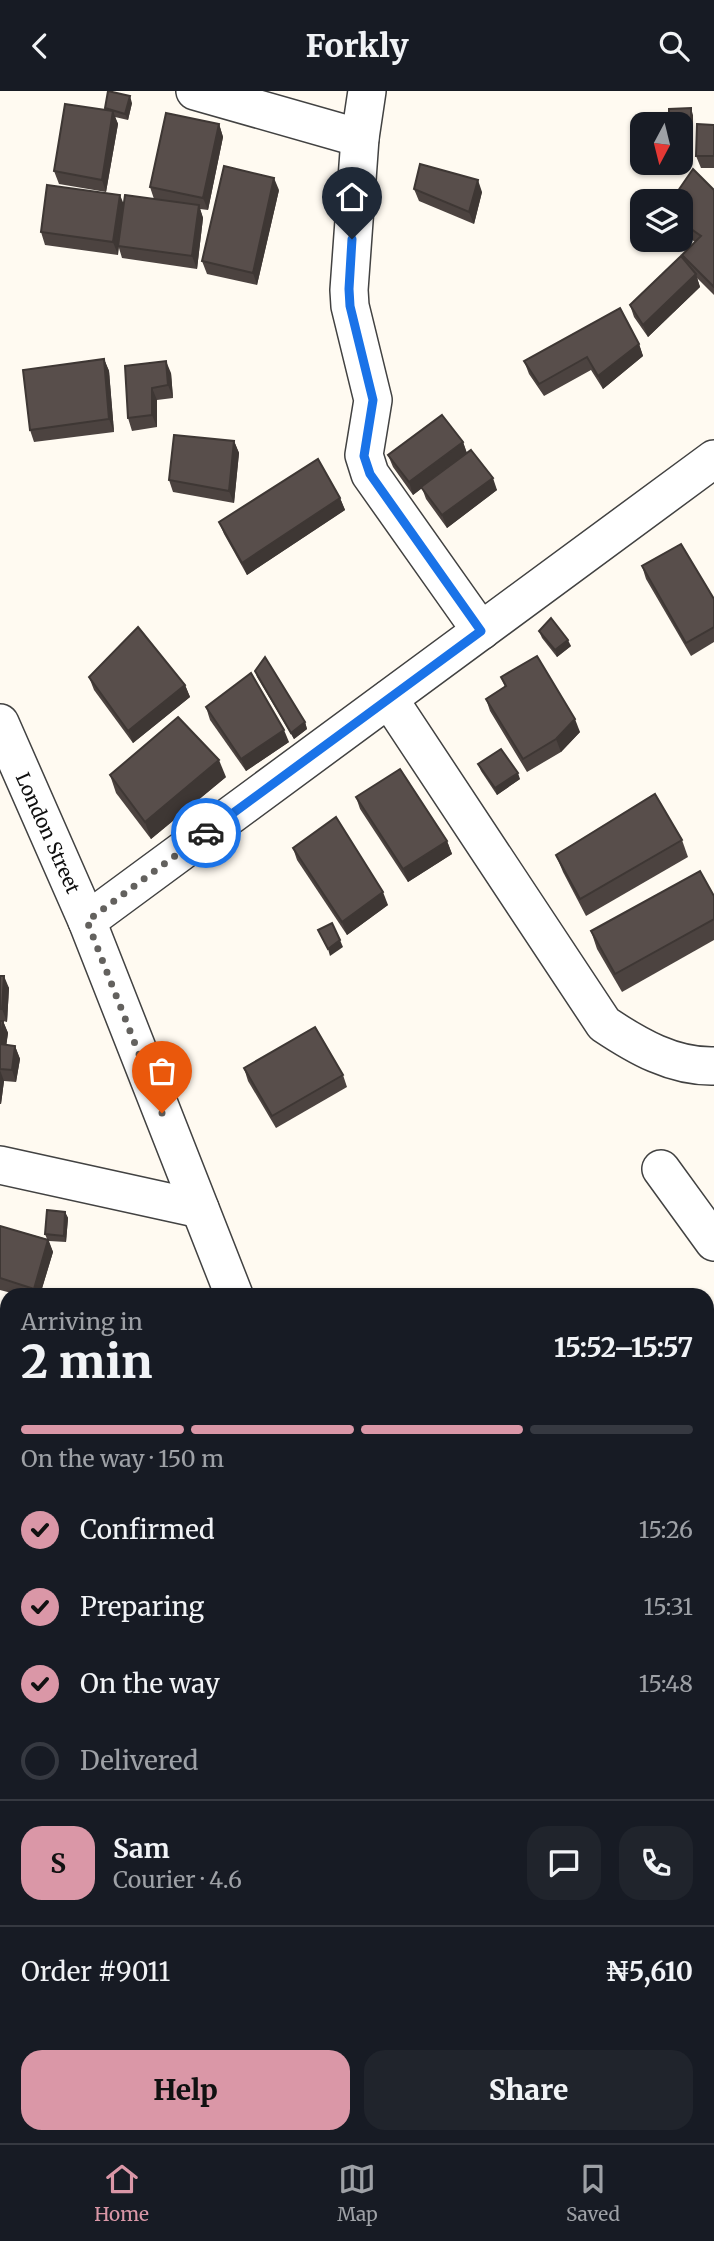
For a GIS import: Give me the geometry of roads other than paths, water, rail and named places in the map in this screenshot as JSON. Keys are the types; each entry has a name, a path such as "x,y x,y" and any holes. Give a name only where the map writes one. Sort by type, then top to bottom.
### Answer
{"street":[{"path":"195,91 360,138"},
{"path":"367,91 360,138 349,289 350,306 373,400 364,456 370,474 481,631"},
{"path":"87,921 714,459"},
{"path":"389,699 604,1024 655,1054 681,1062 714,1066"},
{"name":"London Street","path":"0,723 87,921 231,1288"},
{"path":"0,1165 200,1209"},
{"path":"661,1169 714,1242"}]}
